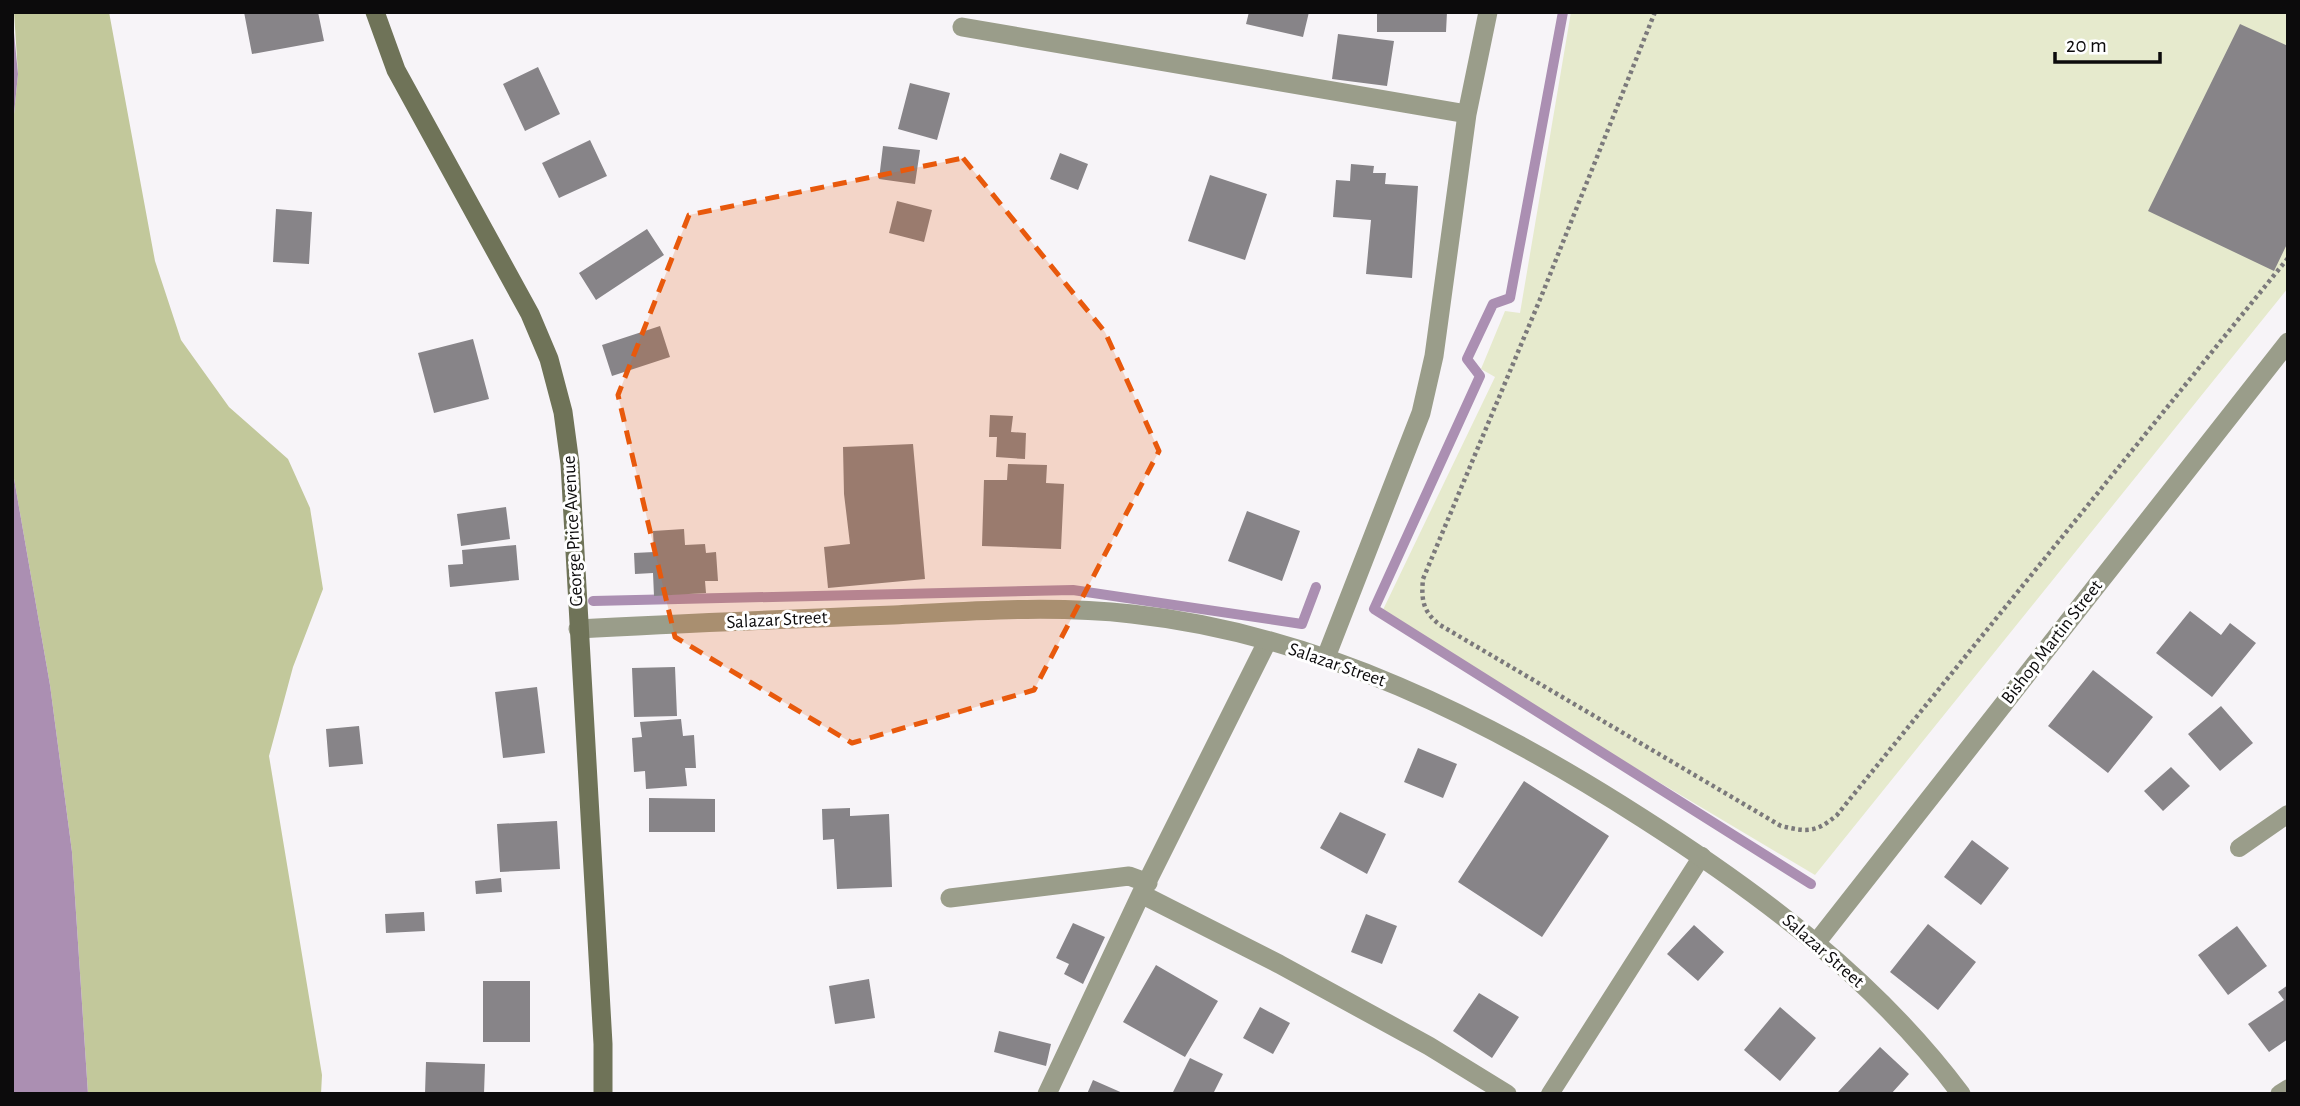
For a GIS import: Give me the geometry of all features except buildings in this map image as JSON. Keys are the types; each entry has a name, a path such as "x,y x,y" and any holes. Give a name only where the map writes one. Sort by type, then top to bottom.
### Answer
{"main road":[{"name":"George Price Avenue","path":"374,12 396,70 530,314 549,359 564,412 570,464 603,1044 603,1094"}],"street":[{"path":"1326,657 1421,413 1434,356 1467,114 1488,12"},
{"path":"962,27 1467,114"},
{"name":"Bishop Martin Street","path":"1816,943 2288,342"},
{"name":"Salazar Street","path":"578,629 1052,609 1133,614 1203,626 1326,657 1420,695 1517,744 1611,798 1702,856 1816,943 1877,999 1932,1055 1961,1094"},
{"path":"1047,1094 1266,642"},
{"path":"950,898 1129,876 1145,888 1279,964 1429,1046 1507,1094"},
{"path":"2280,1094 2288,1089"}],"lane":[{"path":"2239,848 2288,814"},
{"path":"1550,1094 1702,856"}],"path":[{"path":"1655,12 1541,297 1423,579 1420,600 1429,616 1440,625 1781,826 1803,831 1821,829 1837,815 2288,258"}],"highlighted area":[{"path":"963,158 1105,332 1159,451 1034,690 852,743 675,637 618,395 689,215"}],"green space":[{"path":"14,12 109,12 155,261 181,340 229,407 288,459 310,508 323,589 293,667 269,756 322,1075 321,1094 88,1094 72,852 50,685 12,467 12,134 18,74"},
{"path":"1571,12 2288,12 2288,288 1815,875 1380,616 1495,377 1481,369 1505,311 1520,313"}],"shaded area":[{"path":"12,12 18,74 12,134"},
{"path":"12,467 50,685 72,852 88,1094 12,1094"}],"waterway":[{"path":"1563,12 1510,298 1493,304 1467,359 1480,376 1374,609 1811,884"},
{"path":"593,601 1073,590 1302,624 1316,587"}]}
